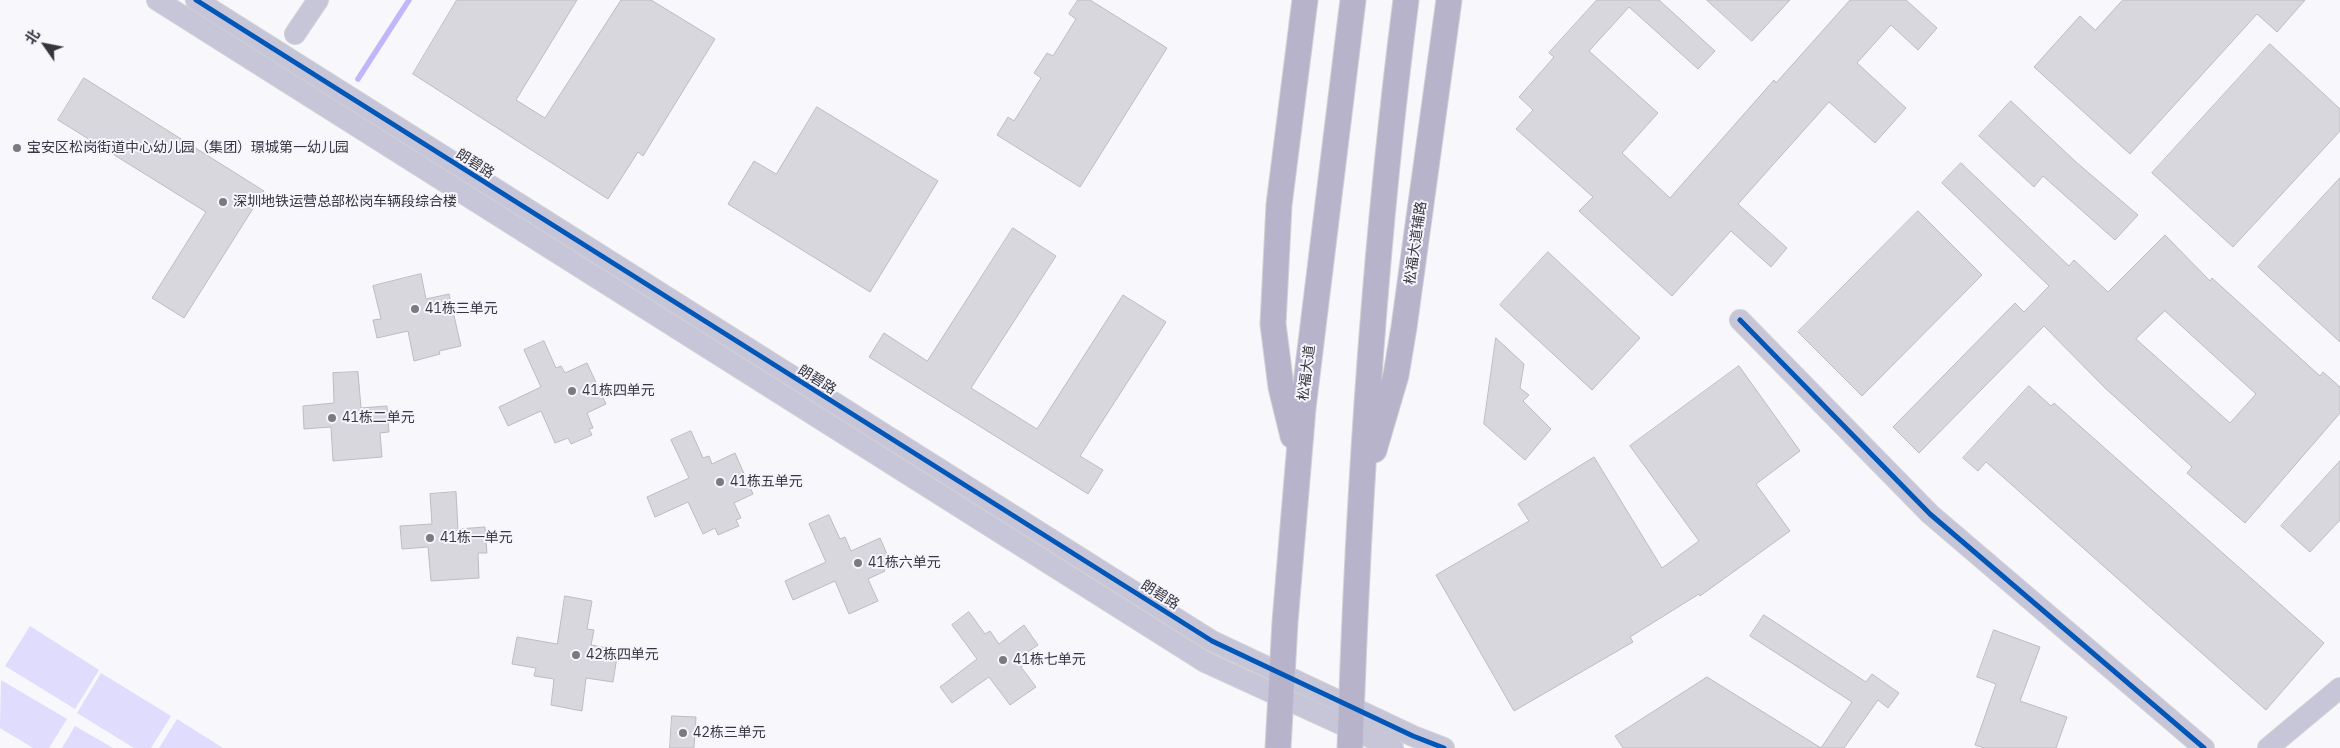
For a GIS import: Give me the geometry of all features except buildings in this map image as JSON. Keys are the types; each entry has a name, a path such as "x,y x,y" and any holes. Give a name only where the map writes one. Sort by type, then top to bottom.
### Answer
{"main road":[{"path":"1298,458 1281,387 1273,324 1279,205 1305,0"},
{"name":"松福大道","path":"1278,748 1302,408 1352,0"},
{"path":"1351,728 1363,481 1378,274 1406,0"},
{"name":"松福大道辅路","path":"1363,481 1384,421 1399,356 1449,0"}],"street":[{"name":"朗碧路","path":"157,0 1205,662 1281,685"},
{"name":"朗碧路","path":"196,0 1281,685 1351,728 1392,748"},
{"path":"296,34 318,0"},
{"path":"1740,320 1930,514 2204,748"},
{"path":"2268,748 2340,688"},
{"name":"朗碧路","path":"1351,728 1444,748"}],"shaded area":[{"path":"30,626 99,670 75,709 5,666"},
{"path":"101,673 171,716 151,748 134,748 77,713"},
{"path":"1,680 67,719 49,748 33,748 0,728"},
{"path":"177,719 223,748 159,748"},
{"path":"75,726 113,748 62,748"}],"waterway":[{"path":"358,79 409,0"}],"cycle path":[{"path":"196,0 1212,641 1413,736 1444,748"},
{"path":"1740,320 1930,514 2204,748"}],"place":[{"name":"宝安区松岗街道中心幼儿园（集团）璟城第一幼儿园","path":"17,148"},
{"name":"深圳地铁运营总部松岗车辆段综合楼","path":"223,202"},
{"name":"41栋三单元","path":"415,309"},
{"name":"41栋四单元","path":"572,391"},
{"name":"41栋二单元","path":"332,418"},
{"name":"41栋五单元","path":"720,482"},
{"name":"41栋一单元","path":"430,538"},
{"name":"41栋六单元","path":"858,563"},
{"name":"42栋四单元","path":"576,655"},
{"name":"41栋七单元","path":"1003,660"},
{"name":"42栋三单元","path":"683,733"}]}
